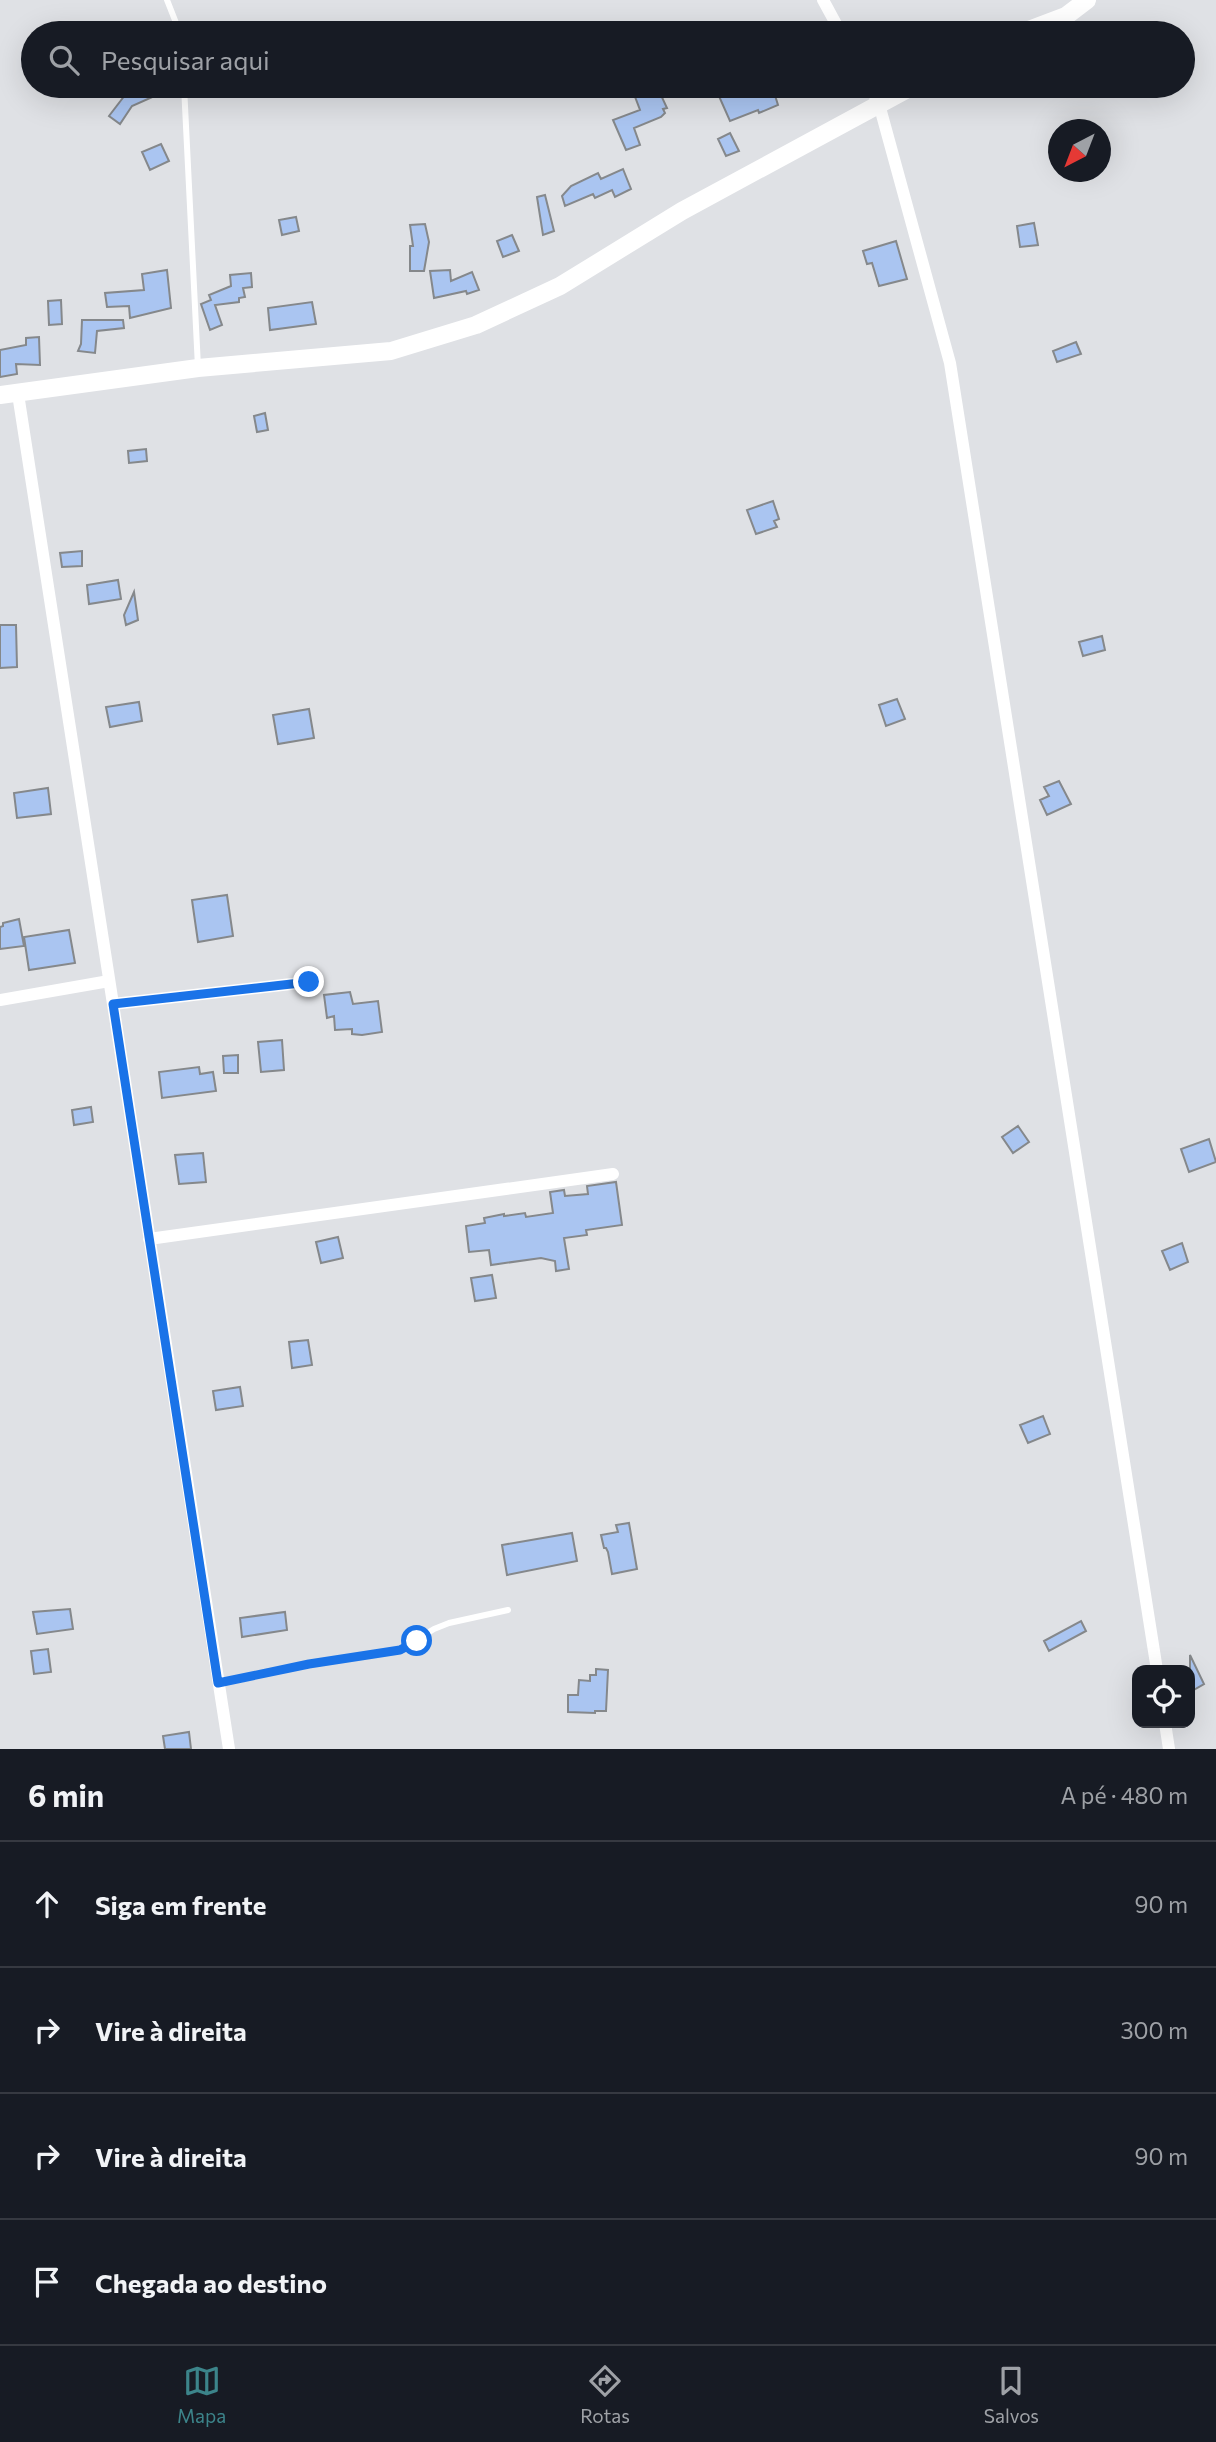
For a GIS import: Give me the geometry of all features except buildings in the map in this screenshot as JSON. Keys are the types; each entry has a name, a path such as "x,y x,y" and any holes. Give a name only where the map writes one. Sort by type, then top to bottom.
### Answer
{"street":[{"path":"823,0 834,21"},
{"path":"1053,21 1066,16 1087,0"},
{"path":"876,98 950,363 1156,1665"},
{"path":"229,1749 113,1004 9,394 198,368 391,351 475,326 560,286 682,211 890,98"},
{"path":"0,1000 109,981"},
{"path":"113,1004 309,982"},
{"path":"149,1239 613,1174"},
{"path":"1166,1728 1169,1749"}],"lane":[{"path":"167,0 175,21"},
{"path":"185,98 198,368"},
{"path":"218,1683 309,1664 400,1650 449,1623 508,1611"}],"route":[{"path":"309,982 113,1004 218,1683 309,1664 400,1650 417,1641"}]}
